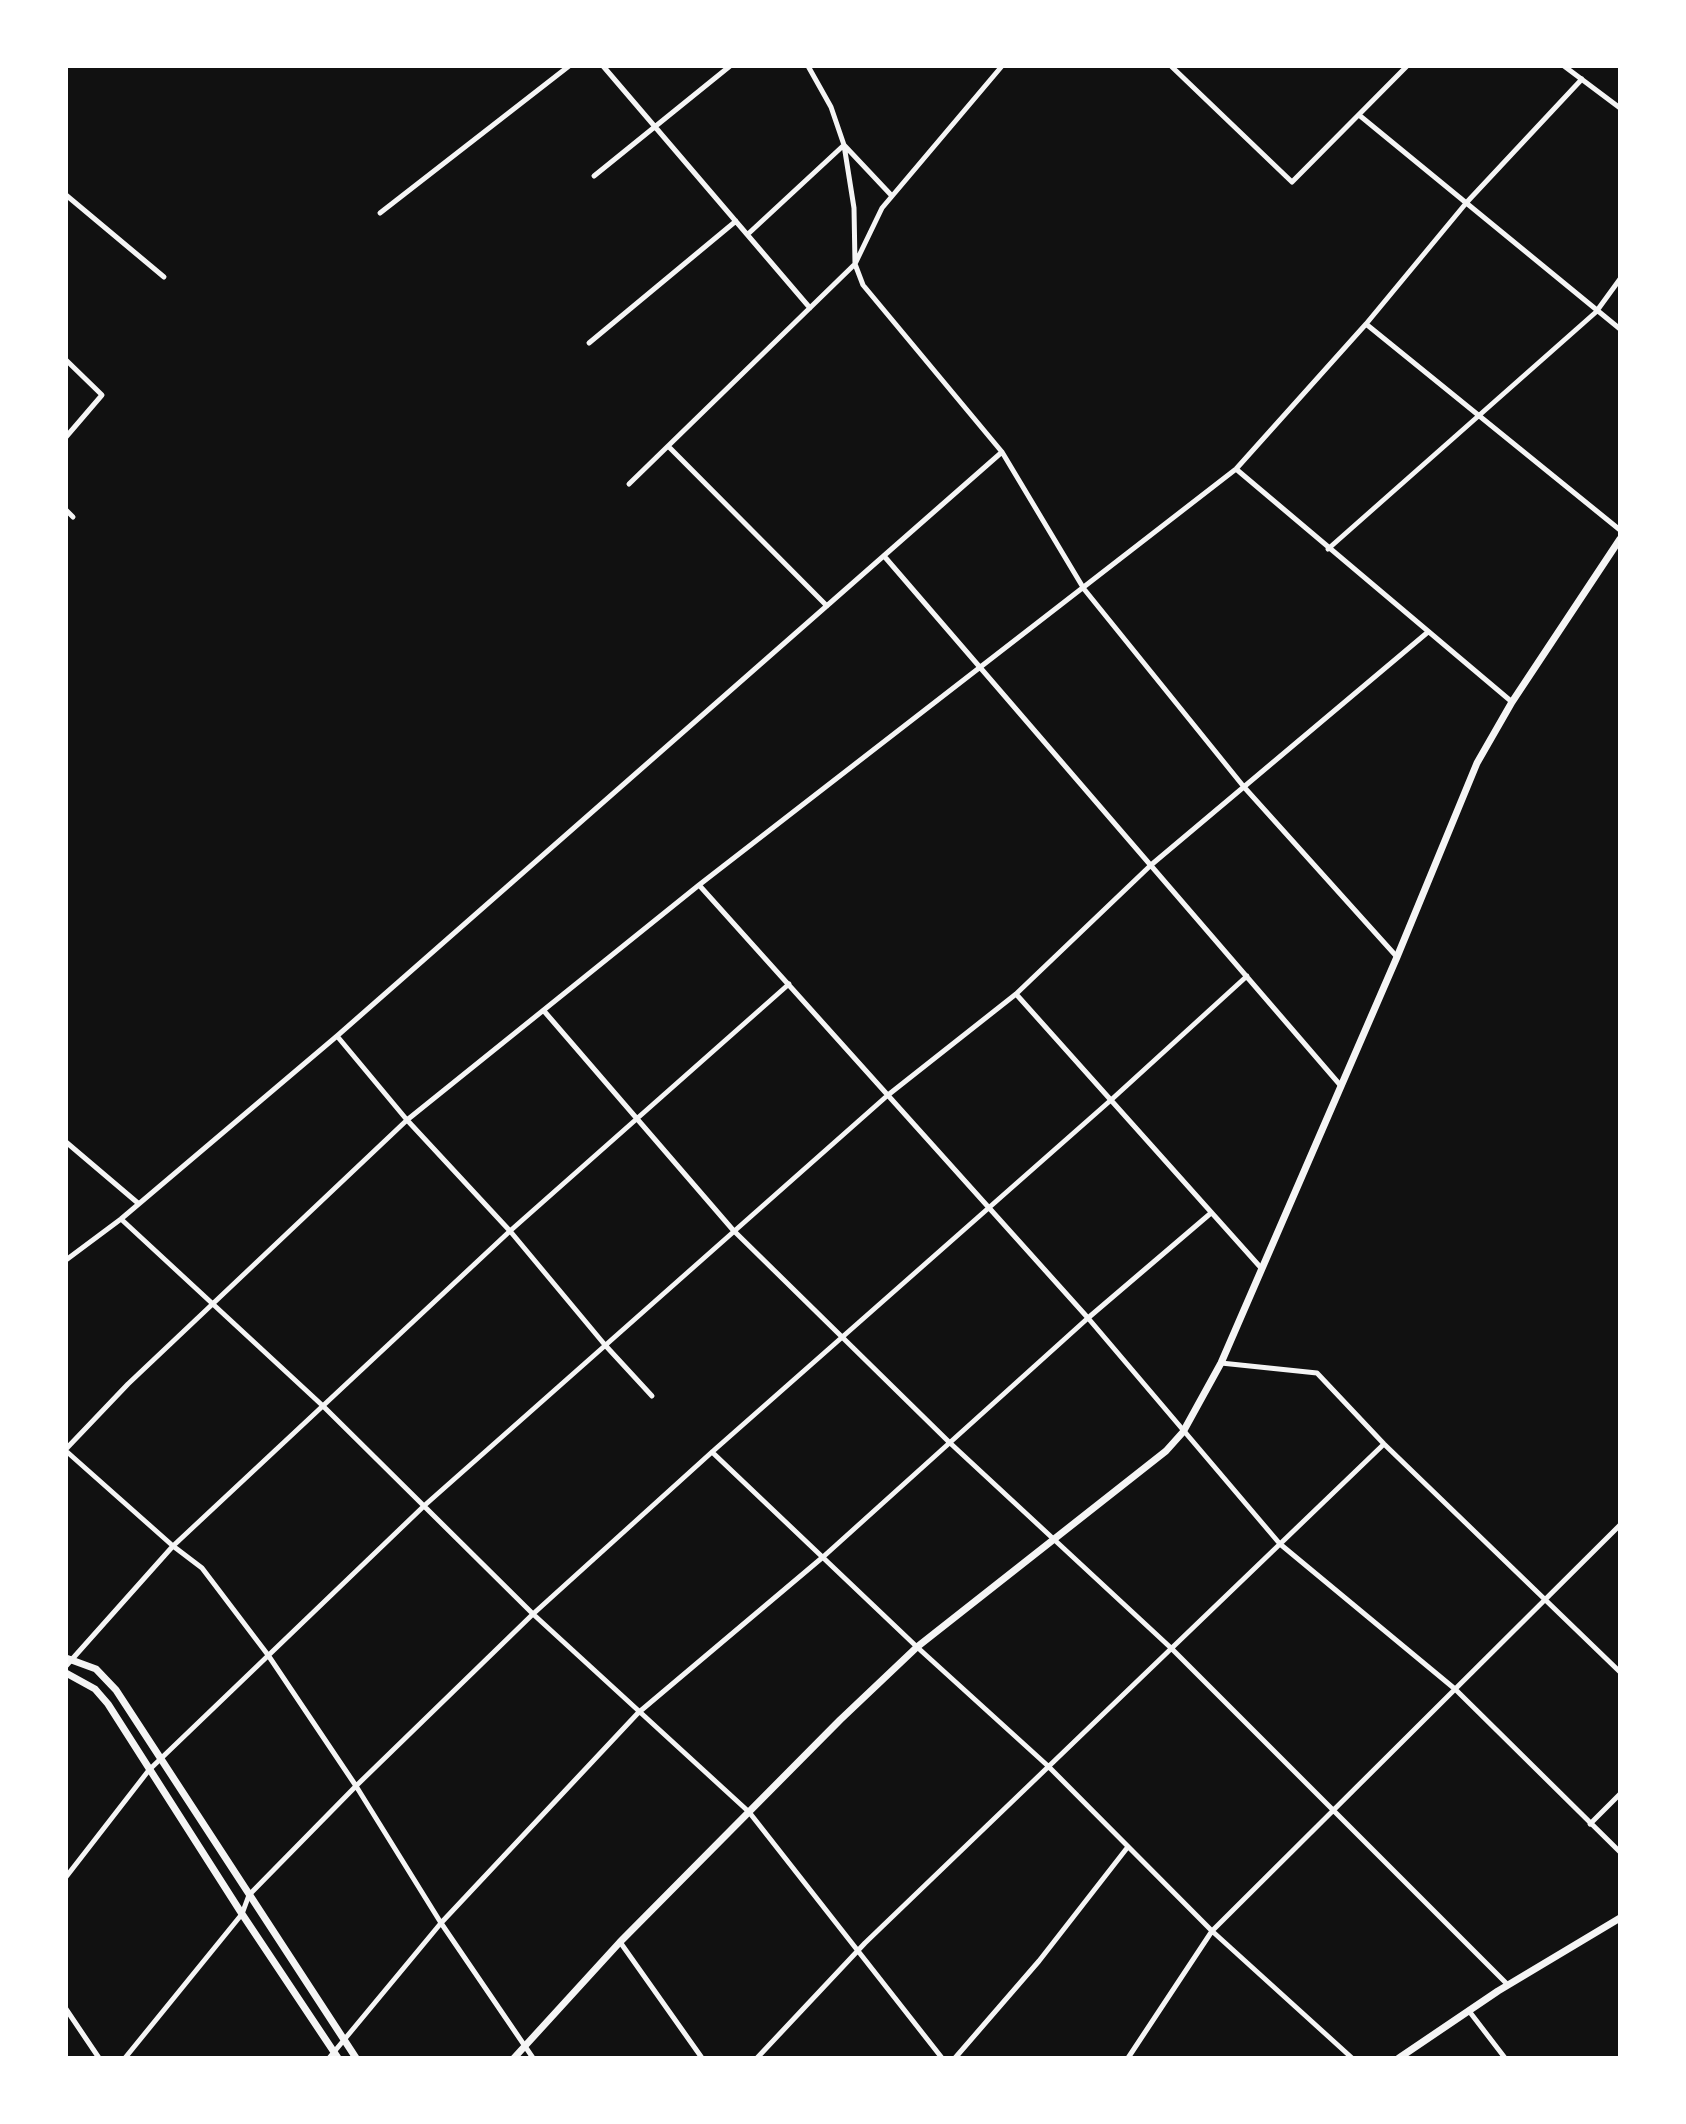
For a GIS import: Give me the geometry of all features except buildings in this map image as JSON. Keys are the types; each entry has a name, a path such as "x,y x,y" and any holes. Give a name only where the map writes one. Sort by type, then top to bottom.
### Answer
{"street":[{"path":"380,213 569,66"},
{"path":"603,66 810,308"},
{"path":"594,176 730,66"},
{"path":"808,66 831,107 844,145 854,208 855,264 863,285 1002,452 1084,589 1244,787 1397,957"},
{"path":"629,484 855,264 882,208 1002,66"},
{"path":"1171,66 1292,182 1407,66"},
{"path":"1564,66 1620,108"},
{"path":"533,2058 441,1923 356,1786 268,1655 202,1568 66,1450 128,1384 407,1120 699,885 1236,469 1366,324 1467,202 1582,79"},
{"path":"1359,115 1620,329"},
{"path":"844,145 892,196"},
{"path":"748,234 844,145"},
{"path":"66,195 164,277"},
{"path":"589,343 736,221"},
{"path":"1328,549 1596,312 1620,279"},
{"path":"1366,324 1620,530"},
{"path":"66,360 102,395 66,437"},
{"path":"668,446 827,606"},
{"path":"66,1260 121,1219 337,1036 1002,452"},
{"path":"1236,469 1512,702"},
{"path":"66,510 73,517"},
{"path":"514,2058 620,1942 917,1647 1166,1451 1183,1432 1221,1363 1397,957 1477,763 1512,702 1620,539"},
{"path":"884,556 1341,1086"},
{"path":"66,1877 149,1770 425,1505 888,1095 1016,994 1151,865 1428,632"},
{"path":"699,885 1088,1318 1280,1544 1455,1689 1620,1852"},
{"path":"125,2058 242,1914 249,1895 533,1614 1247,976"},
{"path":"356,2058 108,1679 96,1669 68,1662 173,1546 510,1231 789,984"},
{"path":"1016,994 1262,1269"},
{"path":"544,1011 733,1230 949,1442 1171,1648 1508,1985"},
{"path":"337,1036 407,1120 510,1231 652,1396"},
{"path":"66,1142 139,1204"},
{"path":"66,1673 95,1689 108,1704 334,2056 441,1923 641,1710 823,1557 1088,1318 1211,1213"},
{"path":"121,1219 323,1406 533,1614 749,1812 942,2058"},
{"path":"1221,1363 1317,1373 1384,1444 1620,1672"},
{"path":"314,1402 327,1414"},
{"path":"757,2058 857,1951 1384,1444"},
{"path":"712,1452 917,1647 1048,1766 1212,1931 1352,2058"},
{"path":"1128,2058 1212,1931 1620,1525"},
{"path":"1590,1824 1620,1794"},
{"path":"955,2058 1039,1961 1127,1848"},
{"path":"1399,2058 1508,1985 1620,1918"},
{"path":"620,1942 702,2058"},
{"path":"66,2009 99,2058"},
{"path":"1468,2011 1505,2058"}]}
